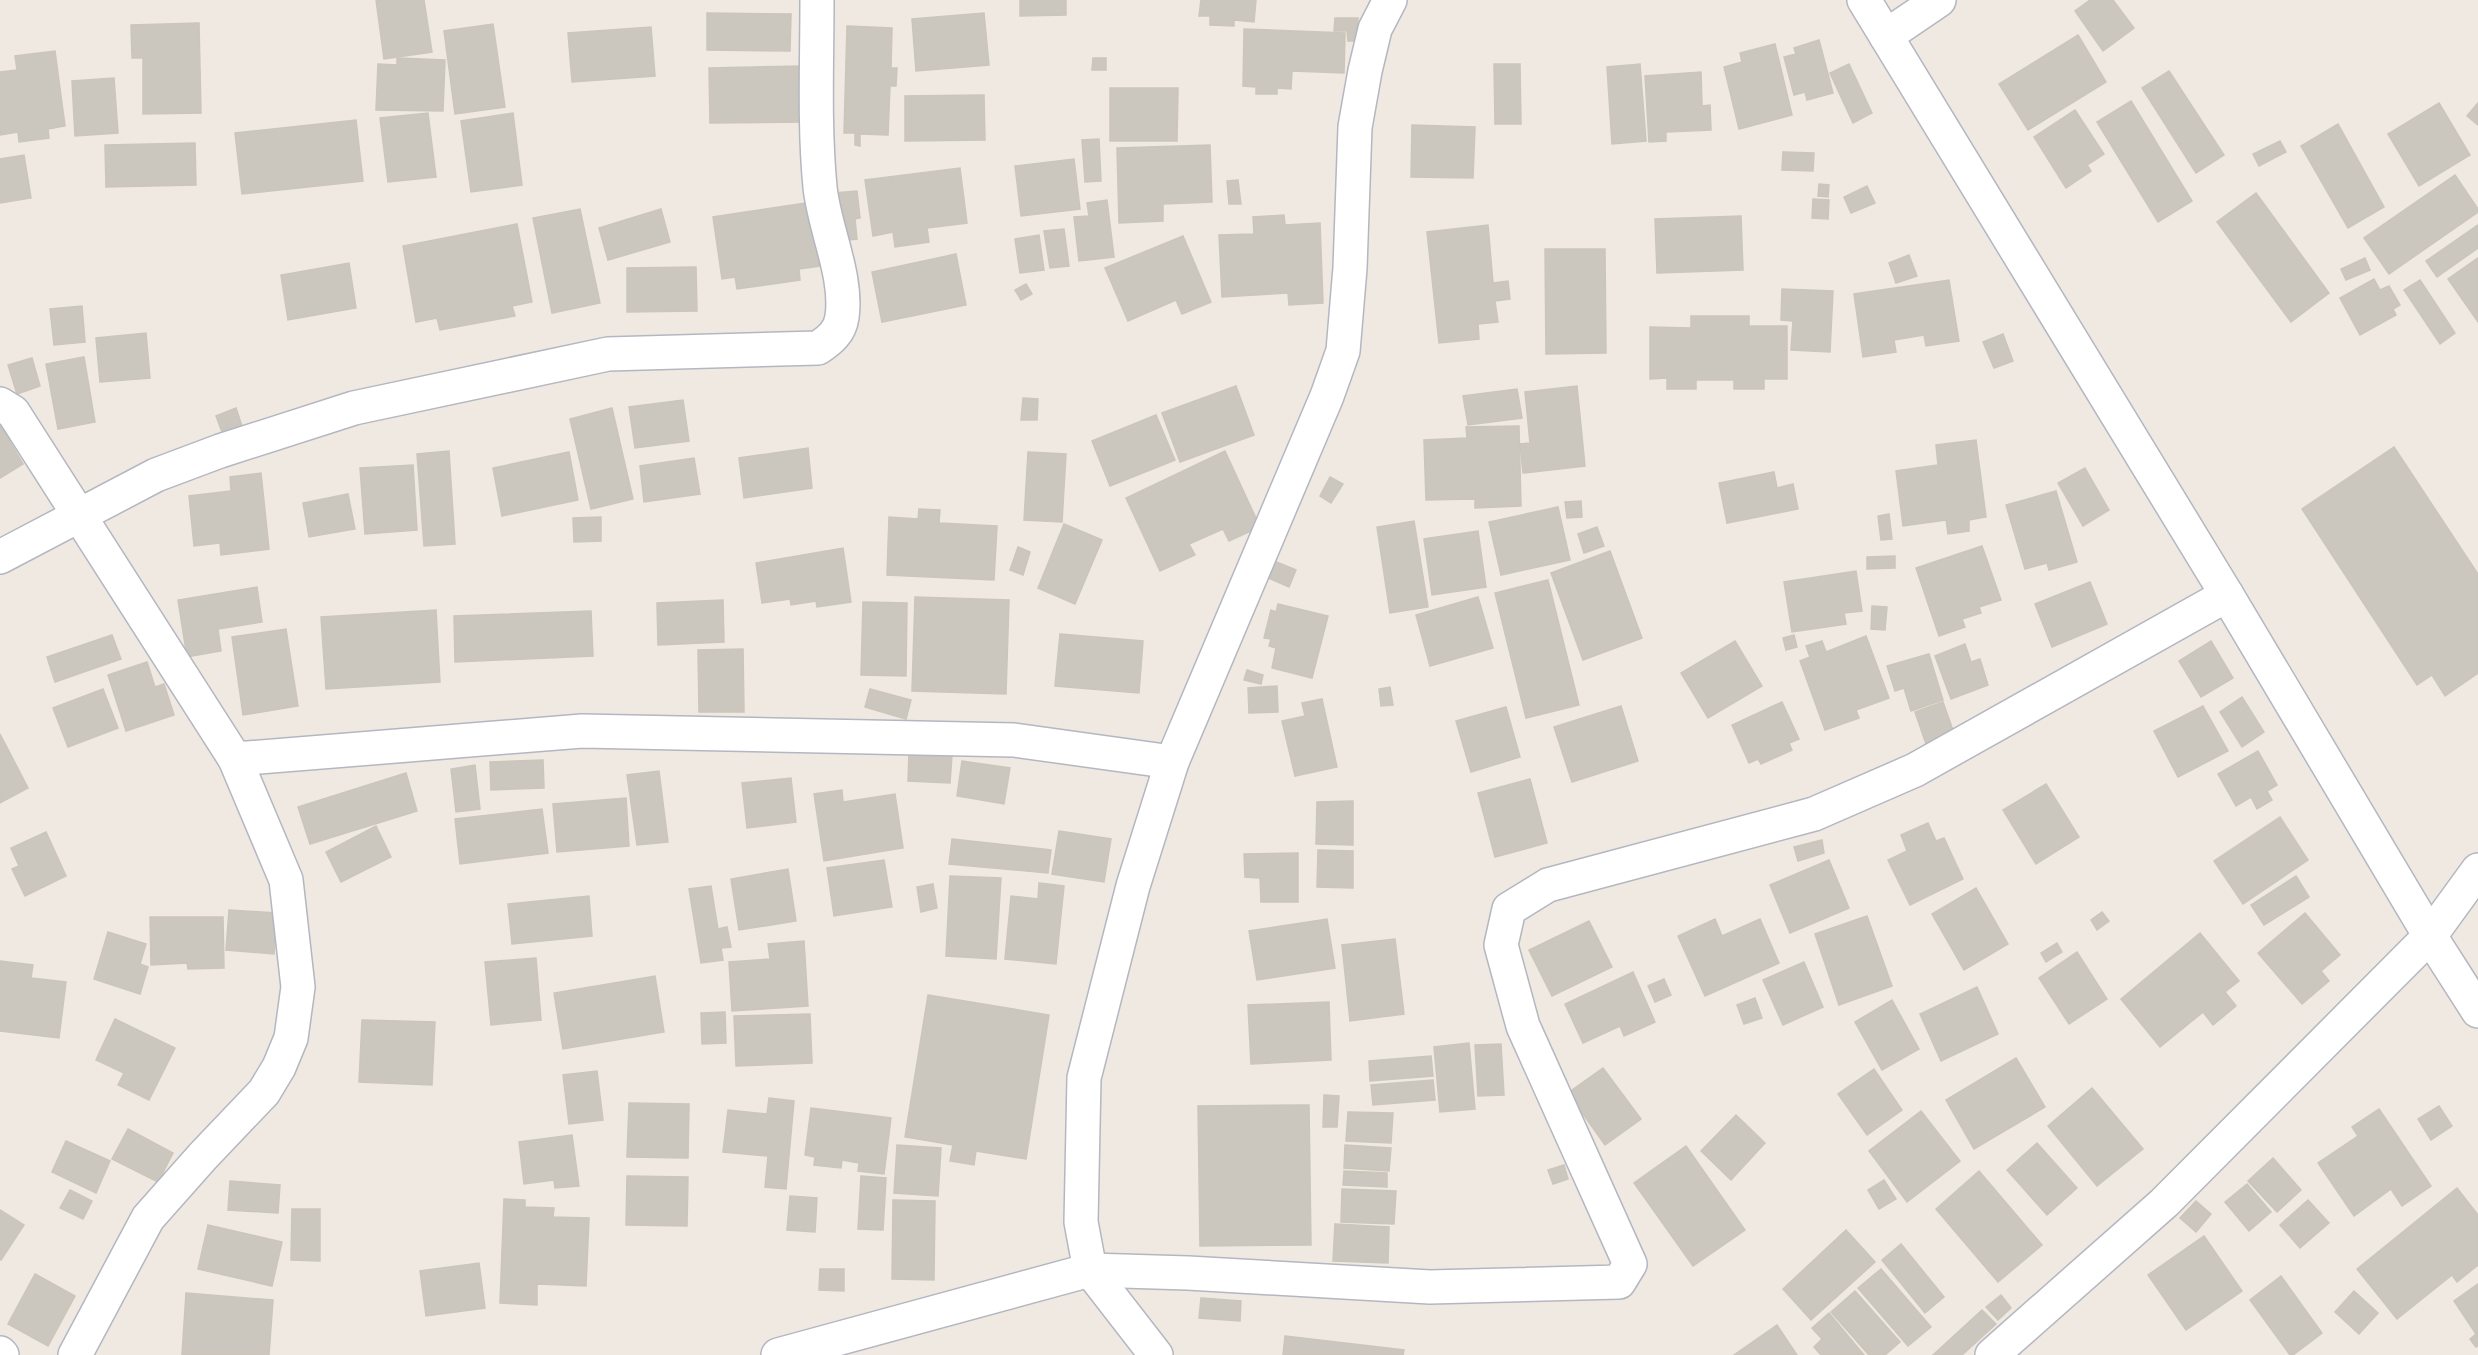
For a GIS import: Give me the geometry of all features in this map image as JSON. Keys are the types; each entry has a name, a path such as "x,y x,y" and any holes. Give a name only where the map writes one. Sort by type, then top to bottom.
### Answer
{"street":[{"path":"0,557 156,475 220,451 365,406 608,354 818,348 833,338 842,319 843,297 820,190 816,140 817,0"},
{"path":"1156,1355 1090,1270 1081,1222 1084,1078 1133,886 1172,762 1327,396 1343,351 1350,268 1355,127 1375,29 1390,0"},
{"path":"1864,0 2227,594 2430,936 2478,1011"},
{"path":"1886,36 1939,0"},
{"path":"0,404 13,412 234,759 286,880 298,987 291,1038 279,1067 264,1092 148,1218 75,1355"},
{"path":"778,1355 1090,1270 1188,1273 1430,1287 1619,1282 1630,1264 1523,1026 1501,945 1509,909 1548,885 1814,814 1845,801 1915,770 2227,594"},
{"path":"234,759 582,731 1014,740 1172,762"},
{"path":"1992,1355 2164,1203 2430,936 2478,870"}],"building":[{"path":"376,0 424,0 432,52 384,59"},
{"path":"1020,0 1066,0 1066,15 1020,16"},
{"path":"1201,0 1256,0 1254,22 1234,20 1234,26 1210,25 1210,16 1199,16"},
{"path":"2090,0 2113,0 2134,28 2103,51 2075,11"},
{"path":"707,13 791,14 790,51 707,50"},
{"path":"984,13 989,65 916,71 912,19"},
{"path":"1335,18 1358,18 1357,41 1348,41 1347,31 1334,31"},
{"path":"199,23 201,113 143,114 143,58 132,58 131,25"},
{"path":"493,24 505,107 455,114 444,31"},
{"path":"847,26 892,28 891,68 897,68 896,86 890,86 888,135 860,134 860,146 855,145 855,133 844,133"},
{"path":"651,27 655,76 572,82 568,33"},
{"path":"1244,29 1345,33 1344,73 1292,71 1291,89 1277,88 1277,94 1256,94 1256,87 1243,86"},
{"path":"2078,35 2106,82 2028,130 1999,84"},
{"path":"1819,40 1833,93 1807,100 1805,92 1794,95 1784,57 1796,54 1794,48"},
{"path":"1775,44 1792,115 1739,129 1724,67 1742,62 1740,53"},
{"path":"55,51 65,126 48,129 49,138 19,142 18,132 0,135 0,72 17,70 15,56"},
{"path":"397,58 445,60 443,111 376,110 378,64 397,65"},
{"path":"1093,58 1106,58 1106,70 1092,70"},
{"path":"1494,64 1520,64 1521,124 1495,124"},
{"path":"1640,64 1646,141 1612,144 1607,67"},
{"path":"1849,64 1872,113 1853,123 1830,73"},
{"path":"802,66 803,122 710,123 709,68"},
{"path":"2169,71 2224,155 2196,173 2142,88"},
{"path":"1701,72 1702,106 1710,105 1711,130 1666,132 1666,141 1649,142 1645,76"},
{"path":"114,78 118,133 75,136 72,81"},
{"path":"1110,88 1178,88 1177,141 1110,141"},
{"path":"984,95 985,140 905,141 905,96"},
{"path":"2131,101 2192,201 2158,222 2097,122"},
{"path":"2439,103 2470,155 2419,186 2388,134"},
{"path":"2478,103 2478,125 2467,116"},
{"path":"2075,110 2104,154 2087,165 2091,171 2066,188 2034,137"},
{"path":"428,113 436,177 388,182 380,118"},
{"path":"513,113 522,185 471,192 461,121"},
{"path":"356,120 363,181 242,194 235,133"},
{"path":"2338,124 2384,207 2348,228 2301,146"},
{"path":"1412,125 1475,127 1473,178 1411,177"},
{"path":"1099,139 1101,181 1085,182 1082,140"},
{"path":"2280,141 2286,152 2259,166 2253,154"},
{"path":"195,143 196,185 106,187 105,145"},
{"path":"1210,145 1212,202 1163,204 1163,221 1119,223 1117,148"},
{"path":"1783,152 1814,153 1813,171 1782,170"},
{"path":"24,155 31,198 0,203 0,159"},
{"path":"1074,159 1080,209 1021,216 1015,166"},
{"path":"960,168 967,223 927,228 929,242 895,247 893,232 873,236 865,180"},
{"path":"2455,175 2478,212 2389,274 2364,238"},
{"path":"1238,180 1241,204 1229,204 1227,181"},
{"path":"1819,184 1829,185 1828,197 1818,196"},
{"path":"1867,186 1875,203 1851,213 1844,197"},
{"path":"857,191 860,218 855,219 857,239 839,241 834,193"},
{"path":"2256,193 2329,293 2291,322 2217,222"},
{"path":"1813,199 1829,200 1828,219 1812,218"},
{"path":"1107,200 1114,257 1079,261 1074,217 1089,216 1087,203"},
{"path":"812,202 820,266 799,269 800,280 737,289 735,277 722,279 713,217"},
{"path":"580,209 600,303 552,313 533,218"},
{"path":"661,209 670,242 608,260 599,228"},
{"path":"1284,215 1285,225 1320,223 1323,303 1289,305 1288,293 1222,297 1219,235 1254,234 1253,217"},
{"path":"1741,216 1743,270 1657,273 1655,219"},
{"path":"517,224 532,302 512,306 515,316 440,330 437,318 416,322 403,246"},
{"path":"1488,225 1493,283 1508,281 1510,299 1495,301 1498,322 1478,324 1479,339 1439,343 1427,232"},
{"path":"2478,225 2478,248 2437,277 2426,261"},
{"path":"1064,229 1069,266 1050,268 1044,231"},
{"path":"1039,235 1044,270 1020,273 1015,239"},
{"path":"1183,236 1211,302 1182,314 1176,300 1128,321 1105,268"},
{"path":"1545,249 1605,249 1606,353 1546,354"},
{"path":"956,254 966,305 882,322 872,272"},
{"path":"1909,255 1917,276 1896,283 1889,263"},
{"path":"2365,258 2370,270 2346,280 2341,269"},
{"path":"2478,258 2478,322 2448,279"},
{"path":"349,263 356,308 288,320 281,275"},
{"path":"696,267 697,311 627,312 627,268"},
{"path":"2374,279 2380,290 2389,286 2400,305 2393,309 2396,315 2360,335 2340,298"},
{"path":"1949,280 1959,341 1926,346 1924,335 1894,340 1896,352 1863,357 1854,294"},
{"path":"2420,280 2455,333 2440,344 2404,290"},
{"path":"1026,284 1032,294 1021,300 1015,290"},
{"path":"1782,289 1833,291 1830,352 1791,350 1793,321 1781,320"},
{"path":"82,306 85,342 54,345 50,309"},
{"path":"1691,316 1749,316 1749,326 1787,326 1787,379 1764,379 1764,389 1734,389 1734,380 1696,380 1696,389 1667,389 1667,378 1650,379 1650,327 1691,328"},
{"path":"146,333 150,378 100,382 96,338"},
{"path":"2003,334 2013,361 1994,368 1983,342"},
{"path":"84,357 95,422 58,429 46,364"},
{"path":"32,358 40,386 17,394 8,365"},
{"path":"1236,386 1254,435 1180,462 1162,413"},
{"path":"1577,386 1585,466 1523,473 1520,444 1530,443 1525,392"},
{"path":"1517,389 1522,418 1468,425 1463,396"},
{"path":"1023,398 1038,399 1037,420 1021,420"},
{"path":"683,400 689,441 635,448 629,407"},
{"path":"236,408 244,432 225,440 216,416"},
{"path":"612,408 633,499 591,509 570,419"},
{"path":"1156,415 1175,460 1110,486 1092,441"},
{"path":"0,425 23,464 0,478"},
{"path":"1519,426 1521,506 1475,508 1475,499 1426,500 1424,440 1467,438 1466,427"},
{"path":"1976,440 1986,517 1969,520 1969,531 1948,534 1946,520 1903,526 1896,471 1938,465 1936,445"},
{"path":"2394,447 2478,574 2478,673 2445,696 2432,675 2417,685 2302,509"},
{"path":"808,448 812,488 744,498 739,458"},
{"path":"449,451 455,544 424,546 417,454"},
{"path":"1225,451 1260,527 1229,541 1223,529 1189,544 1195,555 1160,571 1126,498"},
{"path":"569,452 578,500 502,516 493,468"},
{"path":"1028,452 1066,454 1062,522 1024,520"},
{"path":"694,458 700,494 644,502 640,466"},
{"path":"413,465 417,530 365,534 360,468"},
{"path":"2085,468 2109,510 2083,526 2058,483"},
{"path":"1774,472 1777,488 1793,484 1798,509 1727,523 1719,483"},
{"path":"261,473 269,549 221,555 220,543 194,546 189,496 231,491 230,477"},
{"path":"1330,477 1343,484 1331,503 1320,496"},
{"path":"2056,491 2077,562 2049,570 2047,563 2025,569 2006,505"},
{"path":"348,494 355,529 309,537 303,503"},
{"path":"1581,501 1582,517 1567,518 1565,502"},
{"path":"1558,507 1570,560 1501,575 1489,522"},
{"path":"919,509 940,510 939,523 997,526 994,580 887,575 889,517 918,519"},
{"path":"1889,514 1892,539 1881,540 1878,516"},
{"path":"601,517 601,541 574,542 573,518"},
{"path":"1414,521 1428,607 1390,613 1377,527"},
{"path":"1064,524 1102,540 1075,604 1038,588"},
{"path":"1597,527 1604,546 1584,553 1578,534"},
{"path":"1478,531 1486,587 1432,595 1424,539"},
{"path":"1982,546 2001,600 1979,607 1981,613 1962,619 1965,627 1939,636 1916,568"},
{"path":"1018,547 1030,552 1023,575 1010,570"},
{"path":"843,548 851,602 817,607 816,601 791,605 790,599 762,603 756,563"},
{"path":"1610,551 1642,638 1583,660 1551,573"},
{"path":"1895,556 1895,568 1867,569 1867,557"},
{"path":"1274,561 1296,570 1289,587 1266,577"},
{"path":"1856,571 1862,611 1844,613 1846,624 1792,632 1784,582"},
{"path":"1548,580 1579,705 1526,718 1495,593"},
{"path":"2090,582 2107,624 2052,647 2035,604"},
{"path":"257,587 262,622 218,629 221,651 187,657 178,600"},
{"path":"915,597 1009,600 1006,694 912,691"},
{"path":"1478,597 1493,648 1430,666 1416,615"},
{"path":"723,600 724,642 658,645 657,603"},
{"path":"863,602 907,603 906,676 861,675"},
{"path":"1278,604 1328,616 1312,678 1272,668 1276,648 1269,646 1271,639 1264,638 1271,610 1276,612"},
{"path":"1872,606 1887,607 1885,630 1871,629"},
{"path":"436,610 440,682 326,689 321,617"},
{"path":"591,611 593,656 455,662 454,616"},
{"path":"286,629 298,706 243,715 232,637"},
{"path":"1060,634 1143,641 1139,693 1055,686"},
{"path":"112,635 121,659 55,682 47,657"},
{"path":"1794,635 1797,647 1786,650 1783,638"},
{"path":"1866,636 1889,698 1856,710 1859,718 1825,730 1800,661 1810,657 1806,646 1822,641 1826,652"},
{"path":"1735,641 1762,686 1708,718 1681,673"},
{"path":"2211,641 2233,678 2201,697 2179,661"},
{"path":"1965,644 1971,662 1980,659 1988,685 1951,699 1935,656"},
{"path":"743,649 744,712 699,712 698,650"},
{"path":"1929,654 1943,700 1911,711 1904,688 1895,691 1887,666"},
{"path":"147,662 155,687 164,684 174,715 126,731 108,675"},
{"path":"1247,670 1263,675 1261,684 1244,680"},
{"path":"1277,686 1278,712 1249,713 1248,688"},
{"path":"1390,687 1393,705 1381,706 1379,689"},
{"path":"103,689 118,728 68,747 53,708"},
{"path":"870,689 911,700 906,719 865,707"},
{"path":"2242,697 2264,732 2242,747 2220,712"},
{"path":"1322,699 1337,767 1295,776 1282,721 1305,716 1302,703"},
{"path":"1782,702 1799,739 1789,743 1792,750 1761,764 1758,759 1749,763 1732,725"},
{"path":"1943,702 1954,733 1926,744 1915,712"},
{"path":"1621,706 1638,761 1572,782 1554,727"},
{"path":"2203,706 2228,751 2178,777 2154,731"},
{"path":"1506,707 1520,757 1471,772 1456,721"},
{"path":"0,734 28,788 0,803"},
{"path":"2258,751 2277,785 2267,791 2272,800 2257,809 2251,797 2236,806 2218,774"},
{"path":"909,753 952,755 950,783 908,781"},
{"path":"543,760 544,788 491,790 490,762"},
{"path":"962,761 1010,768 1004,804 957,796"},
{"path":"475,765 480,809 456,812 451,769"},
{"path":"659,771 668,842 637,845 627,775"},
{"path":"406,773 417,811 310,844 298,807"},
{"path":"791,778 796,822 747,828 742,783"},
{"path":"1530,779 1547,843 1495,857 1478,793"},
{"path":"2046,784 2079,837 2036,864 2003,810"},
{"path":"842,790 843,802 895,794 903,848 824,861 814,794"},
{"path":"626,798 629,846 557,852 553,804"},
{"path":"1353,801 1353,845 1316,844 1317,802"},
{"path":"542,809 548,853 460,864 455,819"},
{"path":"2280,817 2308,860 2243,904 2214,861"},
{"path":"1928,823 1936,841 1944,838 1963,879 1910,905 1888,860 1907,851 1901,835"},
{"path":"376,826 391,857 341,882 326,852"},
{"path":"1059,831 1111,839 1104,882 1052,874"},
{"path":"46,832 66,876 25,896 12,869 19,866 11,848"},
{"path":"952,839 1051,850 1048,873 949,864"},
{"path":"1822,840 1824,853 1798,861 1794,847"},
{"path":"1318,850 1353,851 1353,888 1317,887"},
{"path":"1298,853 1298,902 1261,902 1260,878 1245,877 1244,854"},
{"path":"884,860 892,907 834,916 827,868"},
{"path":"1829,860 1849,908 1790,933 1770,885"},
{"path":"788,869 796,921 739,930 731,879"},
{"path":"950,876 1001,878 996,959 946,956"},
{"path":"2296,876 2309,897 2264,925 2251,905"},
{"path":"1039,883 1064,886 1056,964 1005,959 1011,896 1038,899"},
{"path":"933,884 937,908 921,912 917,887"},
{"path":"711,886 718,929 727,927 731,947 721,948 723,960 701,963 689,889"},
{"path":"1976,888 2008,944 1964,970 1932,914"},
{"path":"589,896 592,936 512,944 508,904"},
{"path":"229,910 277,913 274,954 226,950"},
{"path":"2102,912 2109,921 2097,930 2091,920"},
{"path":"2305,913 2340,955 2321,971 2329,981 2302,1004 2258,953"},
{"path":"1867,916 1892,986 1839,1005 1815,934"},
{"path":"150,917 223,917 224,968 188,969 187,963 151,965"},
{"path":"1327,919 1335,968 1257,980 1249,931"},
{"path":"1715,919 1722,936 1760,919 1779,963 1705,996 1678,936"},
{"path":"1589,921 1612,967 1552,996 1529,950"},
{"path":"108,932 146,944 140,964 148,967 140,994 94,979"},
{"path":"2200,933 2239,981 2225,992 2236,1006 2213,1025 2203,1012 2160,1047 2121,999"},
{"path":"1395,939 1404,1014 1350,1021 1342,945"},
{"path":"804,941 808,1006 732,1011 729,962 770,959 768,944"},
{"path":"2057,943 2062,952 2046,962 2041,953"},
{"path":"2077,952 2107,999 2069,1024 2039,978"},
{"path":"536,958 541,1020 491,1025 485,962"},
{"path":"0,961 33,965 31,978 66,982 59,1038 0,1031"},
{"path":"1804,962 1823,1007 1783,1025 1763,980"},
{"path":"1633,972 1655,1022 1624,1036 1620,1026 1583,1043 1565,1004"},
{"path":"655,976 664,1032 563,1049 554,993"},
{"path":"1664,979 1671,995 1655,1002 1648,986"},
{"path":"1977,987 1998,1034 1941,1061 1920,1014"},
{"path":"928,995 1049,1015 1026,1159 976,1151 974,1165 950,1161 953,1145 905,1137"},
{"path":"1755,998 1762,1018 1744,1024 1737,1005"},
{"path":"1892,1000 1919,1049 1882,1070 1855,1022"},
{"path":"1329,1002 1331,1060 1251,1064 1248,1005"},
{"path":"725,1012 726,1043 702,1044 701,1013"},
{"path":"810,1014 812,1063 736,1066 734,1016"},
{"path":"115,1019 175,1048 149,1100 118,1085 124,1073 96,1060"},
{"path":"362,1020 435,1022 432,1085 359,1082"},
{"path":"1469,1043 1475,1109 1440,1112 1434,1047"},
{"path":"1501,1044 1504,1095 1478,1096 1475,1045"},
{"path":"1431,1056 1433,1076 1370,1081 1369,1061"},
{"path":"2016,1058 2045,1107 1974,1149 1946,1100"},
{"path":"1603,1068 1641,1119 1605,1145 1568,1093"},
{"path":"1874,1069 1902,1110 1867,1135 1838,1094"},
{"path":"597,1071 603,1120 569,1124 563,1075"},
{"path":"1433,1080 1435,1100 1373,1105 1371,1085"},
{"path":"2092,1088 2143,1149 2097,1186 2048,1126"},
{"path":"1324,1095 1339,1096 1337,1127 1323,1127"},
{"path":"769,1098 794,1101 786,1189 765,1187 768,1156 723,1152 728,1110 767,1114"},
{"path":"629,1103 689,1104 688,1158 627,1157"},
{"path":"1309,1105 1311,1245 1200,1246 1198,1106"},
{"path":"2439,1106 2452,1126 2431,1140 2418,1119"},
{"path":"811,1108 891,1118 884,1174 858,1171 859,1163 842,1160 841,1168 814,1165 815,1157 805,1155"},
{"path":"2379,1109 2431,1186 2402,1206 2391,1189 2354,1216 2318,1163 2358,1136 2352,1127"},
{"path":"1921,1111 1960,1161 1907,1202 1869,1151"},
{"path":"1348,1112 1393,1113 1391,1143 1346,1141"},
{"path":"1736,1115 1765,1143 1731,1180 1701,1151"},
{"path":"128,1129 173,1153 158,1182 112,1159"},
{"path":"572,1135 579,1186 555,1188 554,1180 524,1184 519,1142"},
{"path":"66,1141 110,1161 96,1193 52,1172"},
{"path":"2037,1143 2077,1188 2047,1215 2007,1170"},
{"path":"897,1145 941,1148 938,1196 894,1193"},
{"path":"1345,1145 1391,1148 1389,1171 1344,1168"},
{"path":"1686,1146 1745,1230 1693,1266 1634,1183"},
{"path":"2273,1158 2301,1190 2277,1212 2248,1181"},
{"path":"1564,1165 1568,1179 1553,1184 1548,1170"},
{"path":"1344,1171 1387,1173 1387,1187 1343,1185"},
{"path":"1979,1171 2042,1245 1998,1282 1936,1209"},
{"path":"627,1176 688,1177 687,1226 626,1225"},
{"path":"861,1176 886,1178 883,1230 858,1229"},
{"path":"1884,1180 1896,1199 1879,1209 1868,1190"},
{"path":"230,1181 280,1185 278,1213 228,1210"},
{"path":"2247,1184 2271,1212 2249,1231 2225,1202"},
{"path":"2457,1188 2478,1215 2478,1265 2457,1282 2452,1275 2397,1319 2357,1269"},
{"path":"1342,1189 1396,1191 1394,1224 1341,1222"},
{"path":"70,1190 92,1201 83,1219 60,1208"},
{"path":"790,1196 817,1198 815,1232 787,1230"},
{"path":"504,1199 525,1200 525,1207 554,1208 553,1217 589,1218 586,1286 537,1284 537,1305 500,1303"},
{"path":"893,1200 935,1201 934,1280 892,1279"},
{"path":"2308,1200 2329,1223 2300,1248 2280,1225"},
{"path":"2196,1201 2211,1214 2196,1232 2180,1218"},
{"path":"292,1209 320,1209 320,1261 291,1260"},
{"path":"0,1210 24,1225 1,1260 0,1259"},
{"path":"1335,1224 1389,1227 1388,1263 1333,1261"},
{"path":"208,1225 282,1242 272,1286 198,1269"},
{"path":"1846,1230 1875,1262 1811,1320 1783,1289"},
{"path":"2204,1236 2242,1291 2186,1330 2148,1275"},
{"path":"1901,1244 1944,1297 1925,1313 1882,1260"},
{"path":"479,1263 485,1308 426,1316 420,1271"},
{"path":"820,1269 844,1269 844,1291 819,1290"},
{"path":"1881,1269 1931,1327 1908,1346 1858,1288"},
{"path":"35,1274 75,1296 48,1346 8,1324"},
{"path":"2281,1276 2322,1333 2293,1355 2290,1355 2250,1300"},
{"path":"2478,1284 2478,1346 2476,1347 2470,1339 2476,1334 2454,1301"},
{"path":"1855,1291 1900,1342 1885,1355 1869,1355 1831,1312"},
{"path":"2354,1291 2378,1313 2359,1334 2335,1312"},
{"path":"186,1293 273,1300 269,1355 182,1355"},
{"path":"2001,1295 2011,1308 1998,1320 1986,1307"},
{"path":"1201,1298 1241,1301 1240,1321 1199,1318"},
{"path":"1982,1310 1996,1324 1962,1355 1933,1355"},
{"path":"1829,1313 1864,1355 1821,1355 1814,1347 1822,1339 1812,1328"},
{"path":"1777,1325 1797,1355 1734,1355"},
{"path":"1285,1336 1404,1350 1403,1355 1283,1355"}]}
